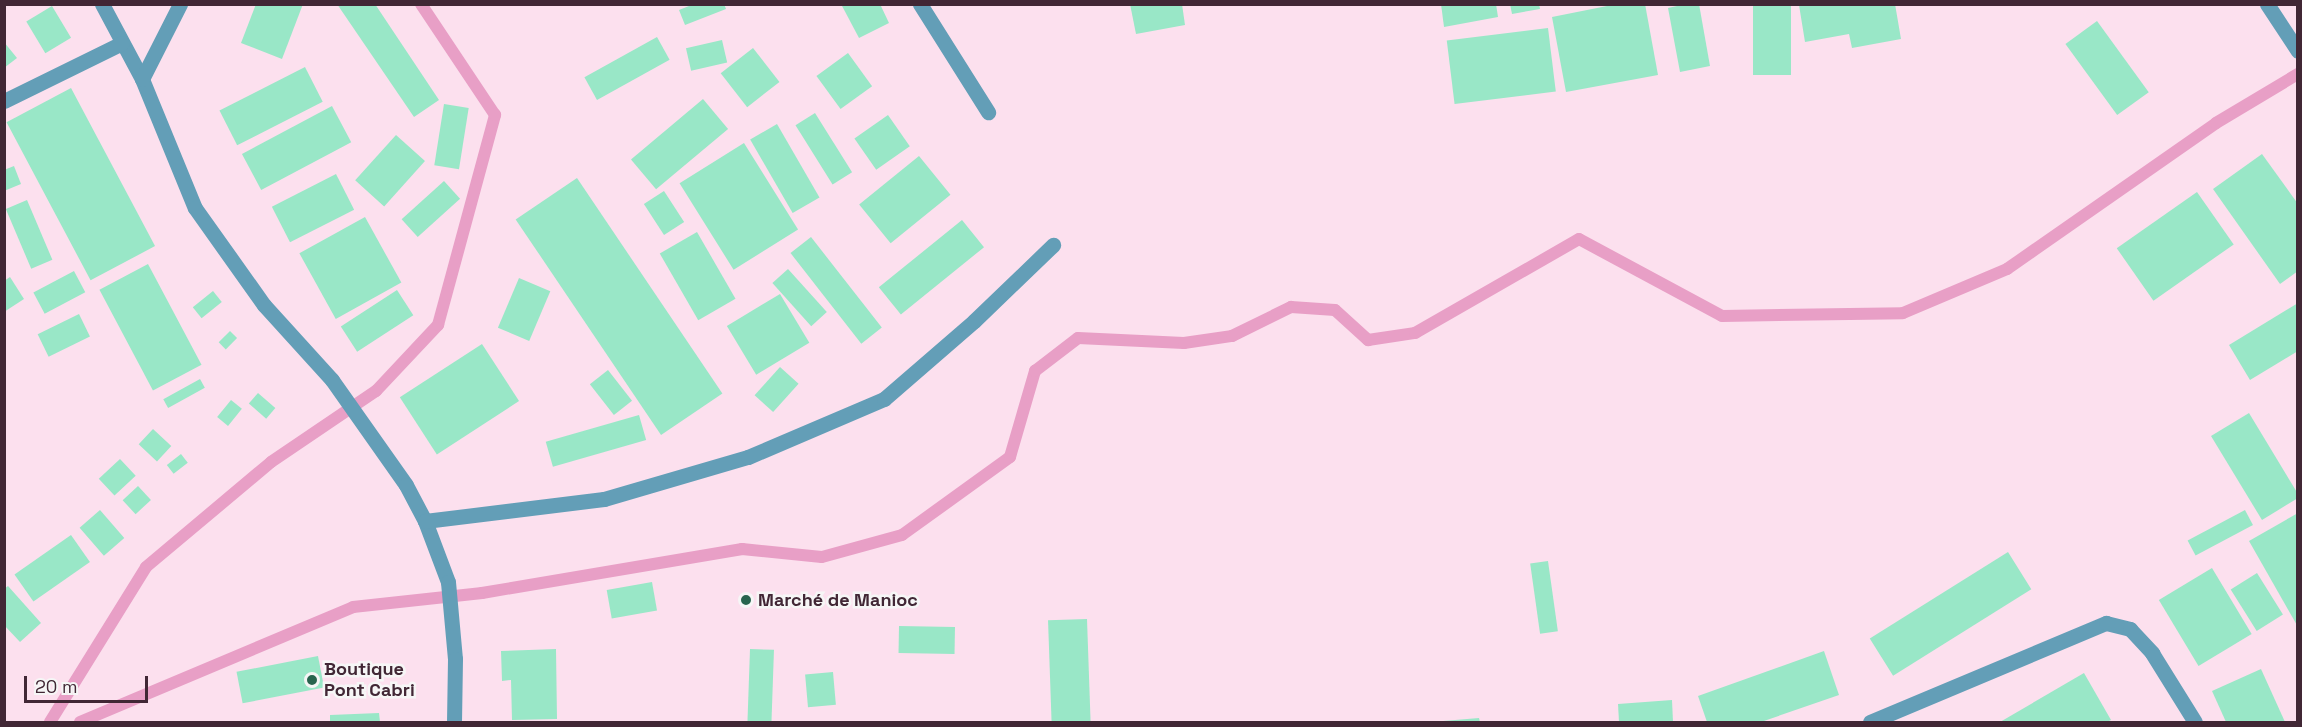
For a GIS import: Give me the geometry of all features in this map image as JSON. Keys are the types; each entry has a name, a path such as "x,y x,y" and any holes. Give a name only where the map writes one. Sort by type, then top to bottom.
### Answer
{"street":[{"path":"102,4 142,79 195,208 264,305 332,380 406,485 425,521 448,582 455,659 454,723"},
{"path":"142,79 180,4"},
{"path":"920,4 988,112"},
{"path":"2267,4 2296,49"},
{"path":"4,101 122,43"},
{"path":"425,521 604,499 748,457 884,399 974,321 1053,246"},
{"path":"1870,723 2106,623 2130,629 2152,653 2195,723"}],"building":[{"path":"256,4 303,4 282,59 241,43"},
{"path":"337,4 375,4 439,100 414,117"},
{"path":"694,4 724,4 726,9 685,25 679,10"},
{"path":"841,4 880,4 889,23 859,38"},
{"path":"1130,4 1182,4 1185,25 1136,34"},
{"path":"1441,4 1496,4 1498,17 1444,27"},
{"path":"1510,4 1539,4 1540,9 1512,14"},
{"path":"1617,4 1645,4 1658,75 1566,92 1552,17"},
{"path":"1699,4 1710,66 1680,72 1668,8"},
{"path":"1753,4 1791,4 1791,75 1753,75"},
{"path":"1895,4 1901,39 1852,48 1849,34 1805,42 1799,5"},
{"path":"52,6 71,38 45,53 26,21"},
{"path":"2097,21 2149,92 2117,115 2065,44"},
{"path":"1548,28 1556,92 1455,104 1447,40"},
{"path":"657,37 670,60 597,100 584,77"},
{"path":"722,40 727,62 691,71 686,48"},
{"path":"4,42 17,58 4,68"},
{"path":"753,48 779,82 747,107 721,73"},
{"path":"848,53 872,86 841,109 816,76"},
{"path":"305,67 323,102 237,145 219,111"},
{"path":"71,88 155,246 91,280 7,122"},
{"path":"703,99 728,129 656,189 631,159"},
{"path":"444,104 469,108 459,169 434,165"},
{"path":"332,106 351,142 261,190 242,154"},
{"path":"815,113 852,172 833,185 795,125"},
{"path":"888,115 910,146 876,170 854,139"},
{"path":"777,124 820,198 793,213 750,140"},
{"path":"396,135 425,161 384,206 355,180"},
{"path":"744,143 798,230 734,270 680,183"},
{"path":"2262,154 2298,204 2298,271 2280,284 2213,189"},
{"path":"919,156 950,195 891,243 859,204"},
{"path":"14,166 21,184 4,191 4,170"},
{"path":"336,174 354,210 290,242 272,207"},
{"path":"577,178 722,394 661,435 516,219"},
{"path":"444,181 460,199 418,237 402,219"},
{"path":"664,191 684,222 664,235 644,204"},
{"path":"2197,192 2234,244 2153,301 2117,248"},
{"path":"27,200 52,260 31,269 6,209"},
{"path":"365,217 401,283 336,319 299,253"},
{"path":"962,220 984,247 901,315 879,287"},
{"path":"697,232 736,299 698,320 660,254"},
{"path":"811,237 882,328 861,344 791,253"},
{"path":"148,264 202,365 153,390 99,290"},
{"path":"788,269 827,312 811,326 772,283"},
{"path":"74,271 85,292 45,314 33,293"},
{"path":"10,277 24,299 4,312 4,281"},
{"path":"519,278 550,291 529,341 498,328"},
{"path":"397,290 413,315 357,352 341,326"},
{"path":"213,291 222,302 202,318 193,307"},
{"path":"780,294 809,343 756,375 727,326"},
{"path":"2298,303 2298,351 2250,380 2229,345"},
{"path":"79,314 90,336 49,357 38,334"},
{"path":"230,331 237,338 226,349 219,342"},
{"path":"482,344 519,401 437,454 400,397"},
{"path":"780,367 799,384 773,412 755,395"},
{"path":"608,370 632,401 614,415 590,384"},
{"path":"200,379 205,388 168,408 163,399"},
{"path":"258,393 275,408 266,419 249,404"},
{"path":"231,400 242,409 228,426 217,417"},
{"path":"2249,413 2298,494 2298,498 2262,520 2211,436"},
{"path":"639,415 646,440 553,467 546,442"},
{"path":"153,429 171,446 157,461 139,444"},
{"path":"181,454 188,463 174,474 167,465"},
{"path":"120,459 136,476 114,496 99,479"},
{"path":"138,486 151,500 136,514 123,500"},
{"path":"100,510 124,538 104,556 80,528"},
{"path":"2245,510 2253,525 2196,556 2188,541"},
{"path":"2298,513 2298,627 2249,541"},
{"path":"71,535 90,562 33,602 14,575"},
{"path":"2008,552 2031,589 1893,676 1870,638"},
{"path":"1548,561 1558,631 1540,634 1530,564"},
{"path":"2212,568 2252,634 2199,666 2159,600"},
{"path":"2257,573 2283,615 2257,631 2231,589"},
{"path":"652,582 657,611 612,619 607,590"},
{"path":"8,586 41,623 20,642 4,625 4,589"},
{"path":"1087,619 1091,722 1052,722 1048,620"},
{"path":"899,626 955,627 955,654 899,653"},
{"path":"556,649 557,719 512,720 511,680 502,681 501,651"},
{"path":"750,649 774,650 771,722 747,722"},
{"path":"1824,651 1839,695 1761,722 1707,722 1698,696"},
{"path":"318,656 324,687 243,703 237,672"},
{"path":"2261,669 2285,722 2226,722 2212,691"},
{"path":"833,672 836,705 808,707 805,674"},
{"path":"2084,673 2111,720 2107,722 2000,722"},
{"path":"1672,700 1673,722 1619,722 1618,704"},
{"path":"379,713 380,722 330,722 330,715"},
{"path":"1479,718 1480,722 1443,722 1443,721"}],"waterway":[{"path":"50,722 146,567 271,462 376,391 438,325 495,115 421,4"},
{"path":"80,722 353,607 482,593 742,549 822,557 902,535 1010,457 1035,371 1078,338 1184,343 1232,336 1291,307 1335,310 1368,340 1415,333 1579,239 1722,316 1903,313 2007,269 2216,123 2298,74"}],"place":[{"name":"Marché de Manioc","path":"746,600"},
{"name":"Boutique Pont Cabri","path":"312,680"}]}
